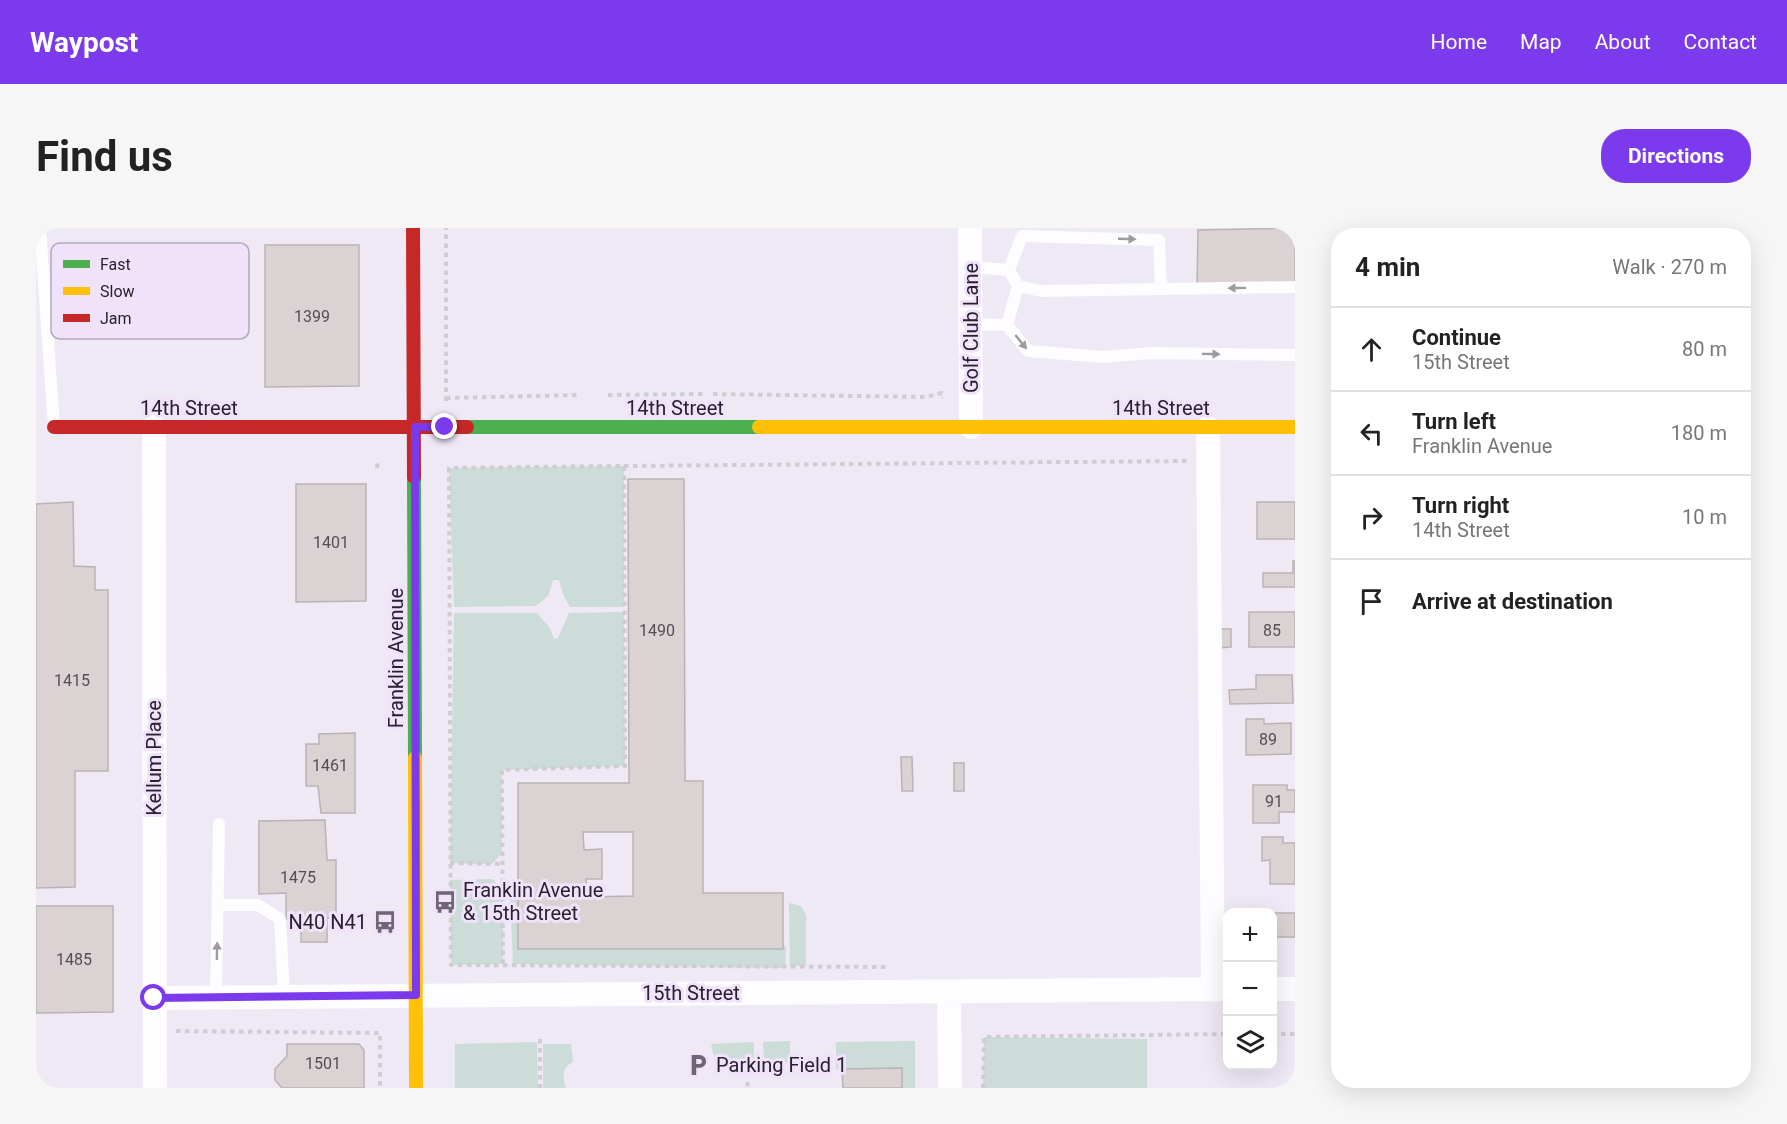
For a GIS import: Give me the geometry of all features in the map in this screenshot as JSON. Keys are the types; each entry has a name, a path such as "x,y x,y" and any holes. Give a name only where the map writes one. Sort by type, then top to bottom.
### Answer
{"street":[{"name":"Franklin Avenue","path":"413,228 416,1088"},
{"name":"Golf Club Lane","path":"970,228 971,428"},
{"name":"14th Street","path":"54,427 1295,428"},
{"name":"Kellum Place","path":"154,427 155,1088"},
{"path":"1208,428 1220,990"},
{"path":"1277,989 1295,989"},
{"name":"15th Street","path":"154,998 1220,990"},
{"path":"949,992 950,1088"}],"lane":[{"path":"38,231 54,427"},
{"path":"1009,270 1022,236 1159,240 1161,289"},
{"path":"970,267 1009,270"},
{"path":"1007,325 1018,286 1009,270"},
{"path":"1018,286 1041,291 1295,287"},
{"path":"970,324 1007,325 1028,351 1102,357 1152,353 1295,355"},
{"path":"216,998 219,824"},
{"path":"217,905 258,905 280,919 284,996"}],"path":[{"path":"446,228 446,398 579,395"},
{"path":"713,394 925,397 942,393 943,398"},
{"path":"608,395 703,394"},
{"path":"945,456 945,462"},
{"path":"377,468 378,460"},
{"path":"449,460 451,965 785,968 794,966"},
{"path":"449,468 1208,461"},
{"path":"503,964 502,770 625,766 624,466"},
{"path":"450,863 502,864"},
{"path":"154,1030 380,1033 380,1088"},
{"path":"983,1088 984,1037 1223,1034"},
{"path":"1277,1034 1295,1034"},
{"path":"540,1039 540,1088"},
{"path":"747,1082 748,1088"}],"shaded area":[{"path":"624,466 624,607 570,607 559,580 553,580 548,596 536,606 454,607 449,468"},
{"path":"624,612 625,766 502,770 502,853 492,864 450,863 454,613 537,613 550,628 554,639 558,638 569,613"},
{"path":"493,879 503,892 503,964 451,965 450,880"},
{"path":"518,882 519,949 786,946 785,968 513,964 510,891 517,887"},
{"path":"789,903 801,906 806,915 806,966 790,966"},
{"path":"984,1037 1147,1039 1147,1088 983,1088"},
{"path":"790,1041 788,1062 768,1063 764,1059 763,1042"},
{"path":"915,1041 915,1088 902,1088 901,1068 836,1069 836,1042"},
{"path":"537,1042 538,1088 455,1088 455,1044"},
{"path":"754,1042 754,1060 750,1063 723,1063 714,1056 711,1044"},
{"path":"543,1044 571,1044 573,1062 569,1064 564,1073 566,1088 543,1088"}],"building":[{"path":"1295,228 1295,285 1197,286 1198,230"},
{"path":"265,245 359,245 359,386 265,387"},
{"path":"628,479 684,479 685,781 703,781 703,893 783,893 783,949 518,949 518,783 629,783","holes":["583,832 633,832 633,896 587,897 586,879 602,879 602,849 584,850"]},
{"path":"296,484 366,484 366,601 296,602"},
{"path":"73,502 74,566 95,567 95,590 108,590 108,771 75,771 75,887 36,888 36,504"},
{"path":"1257,502 1295,502 1295,539 1257,539"},
{"path":"1293,561 1295,561 1295,587 1263,587 1263,573 1293,573"},
{"path":"1249,612 1295,612 1295,647 1249,647"},
{"path":"1218,629 1231,629 1231,647 1218,648"},
{"path":"1256,675 1292,675 1293,703 1230,704 1229,690 1256,689"},
{"path":"1246,719 1264,719 1264,724 1291,723 1291,754 1246,755"},
{"path":"355,733 355,813 321,813 318,786 306,786 306,744 319,744 319,734"},
{"path":"901,757 912,757 913,791 902,791"},
{"path":"954,763 964,763 964,791 954,791"},
{"path":"1253,785 1287,785 1287,790 1295,790 1295,812 1279,812 1279,823 1253,823"},
{"path":"325,820 327,860 336,860 336,918 327,918 327,942 301,942 301,919 286,919 286,893 259,894 259,821"},
{"path":"1262,837 1283,837 1283,843 1295,843 1295,884 1270,884 1270,860 1262,861"},
{"path":"36,906 113,906 113,1012 36,1013"},
{"path":"1277,913 1295,913 1295,937 1277,937"},
{"path":"287,1044 359,1044 364,1050 364,1088 282,1088 275,1080 275,1069 287,1056"},
{"path":"902,1068 902,1088 843,1088 842,1069"}],"traffic: fast":[{"path":"467,427 759,427"},
{"path":"414,477 415,758"}],"traffic: slow":[{"path":"759,427 1295,427"},
{"path":"415,758 416,1088"}],"traffic: jam":[{"path":"413,228 414,477"},
{"path":"54,427 467,427"}],"place":[{"name":"Franklin Avenue & 15th Street","path":"445,902"},
{"name":"N40 N41","path":"385,922"},
{"name":"Parking Field 1","path":"698,1065"}],"route":[{"path":"154,998 416,995 415,427 445,427"}]}
